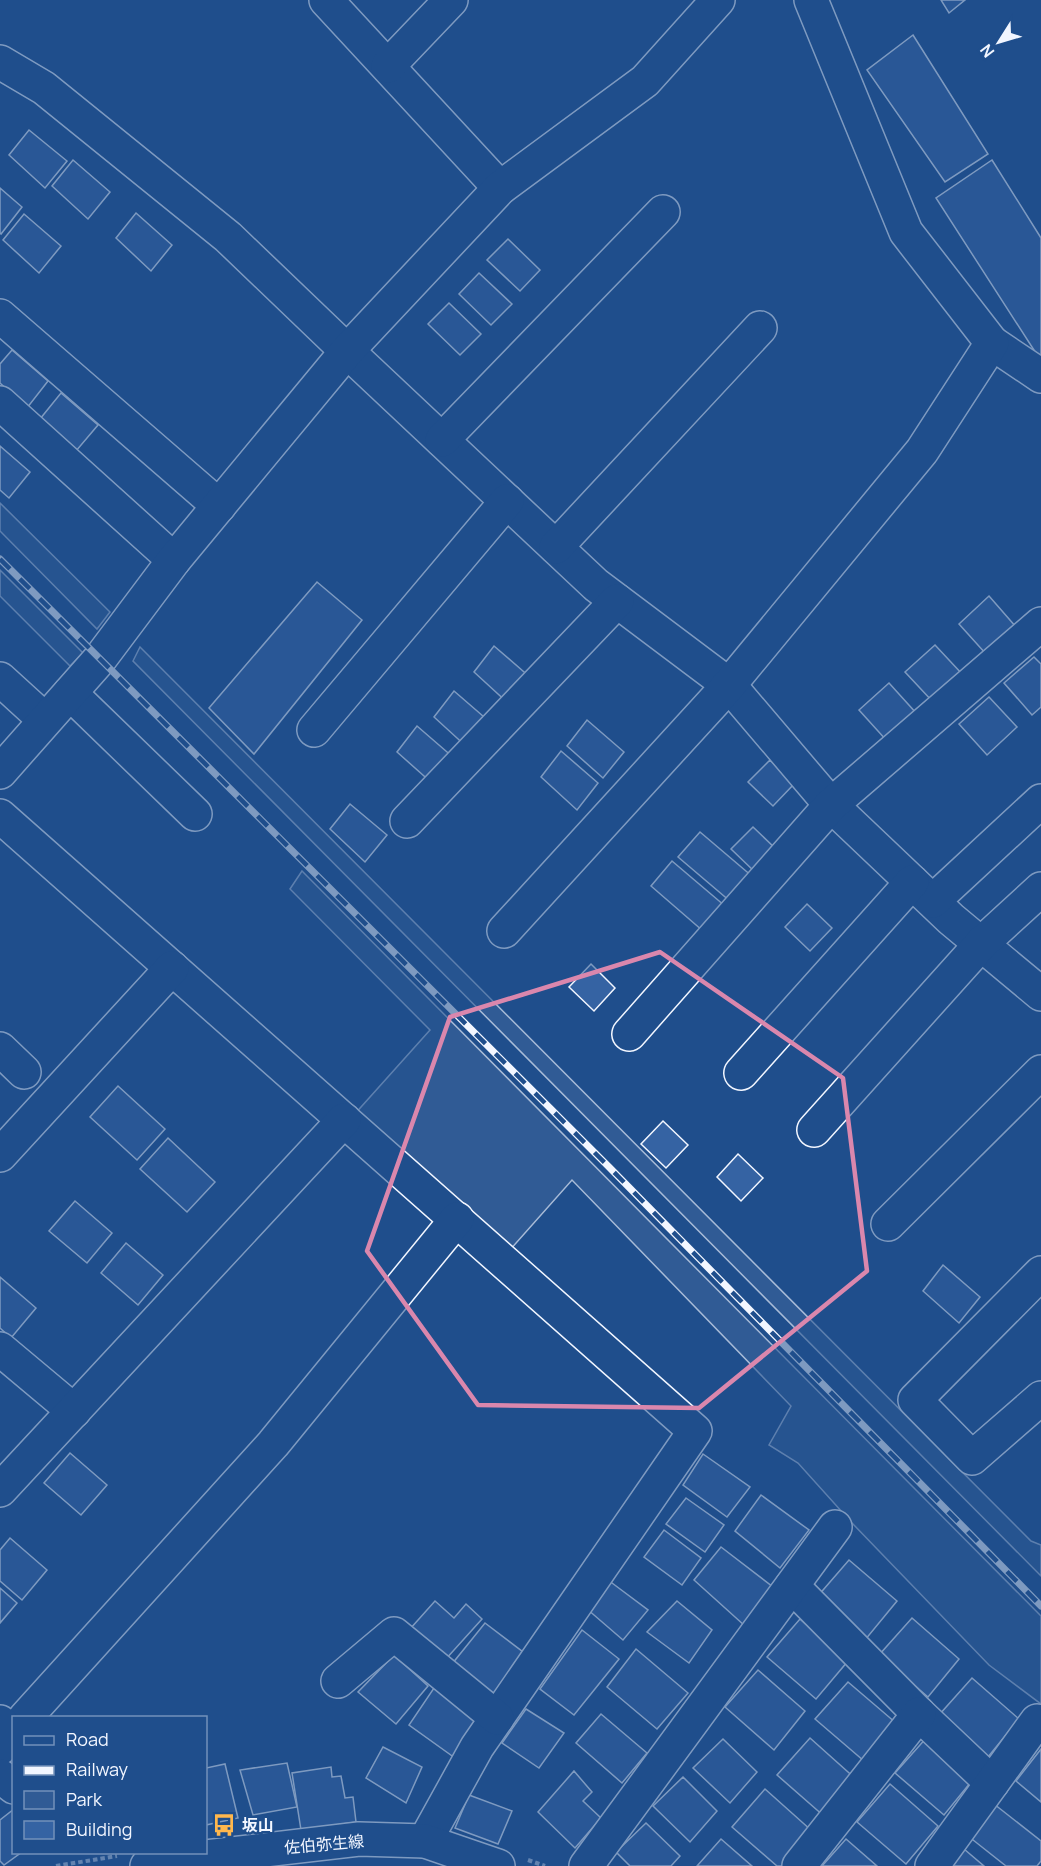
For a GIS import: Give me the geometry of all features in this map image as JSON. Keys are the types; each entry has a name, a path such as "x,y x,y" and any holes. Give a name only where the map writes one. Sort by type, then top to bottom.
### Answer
{"street":[{"path":"388,66 451,0"},
{"path":"0,772 99,660 174,560 346,351 500,188 645,81 718,0"},
{"path":"811,0 906,232 992,343 1041,376"},
{"path":"336,4 388,66 500,188"},
{"path":"0,62 44,88 220,230 596,585 729,685 831,805 922,892 1041,994"},
{"path":"442,440 663,212"},
{"path":"0,316 219,506"},
{"path":"556,547 760,328"},
{"path":"504,931 729,685 922,451 992,343"},
{"path":"0,403 174,560"},
{"path":"314,729 507,501"},
{"path":"407,821 617,601"},
{"path":"629,1034 831,805 1041,624"},
{"path":"0,679 45,720"},
{"path":"70,693 195,814"},
{"path":"741,1073 922,892 1041,801"},
{"path":"0,816 695,1431 477,1747 425,1841"},
{"path":"814,1130 981,944 1041,889"},
{"path":"0,1155 172,968"},
{"path":"0,1049 24,1072"},
{"path":"888,1224 1041,1072"},
{"path":"2,1485 74,1411 344,1120"},
{"path":"23,1716 273,1444 457,1219"},
{"path":"1041,1273 915,1400 972,1458 1041,1398"},
{"path":"0,1349 74,1411"},
{"path":"586,1866 835,1527"},
{"path":"792,1586 992,1783"},
{"path":"338,1681 394,1634 497,1718"},
{"path":"799,1866 920,1714"},
{"path":"932,1866 1037,1721"},
{"path":"0,1776 12,1785"},
{"name":"佐伯弥生線","path":"148,1859 272,1857 359,1839 425,1841 498,1866"}],"path":[{"path":"56,1866 148,1859"}],"highlighted area":[{"path":"660,952 843,1078 867,1271 699,1408 478,1405 367,1251 450,1017"}],"green space":[{"path":"0,503 110,612 97,629 0,531"},
{"path":"0,570 83,653 70,666 0,596"},
{"path":"140,647 1031,1541 1041,1545 1041,1576 133,661"},
{"path":"302,871 1041,1616 1041,1704 989,1665 852,1523 798,1463 769,1445 791,1406 572,1180 509,1251 353,1116 430,1030 290,889"}],"building":[{"path":"941,0 965,0 949,13"},
{"path":"913,35 988,154 945,182 867,70"},
{"path":"29,130 67,161 45,188 9,155"},
{"path":"73,160 110,192 88,219 52,186"},
{"path":"992,160 1041,238 1041,361 936,198"},
{"path":"0,188 22,207 1,234 0,233"},
{"path":"136,213 172,245 151,271 116,238"},
{"path":"24,214 61,246 39,273 3,240"},
{"path":"508,239 540,270 520,291 487,260"},
{"path":"479,273 512,304 491,325 459,294"},
{"path":"449,303 481,334 460,355 428,324"},
{"path":"12,350 48,381 27,408 0,383 0,364"},
{"path":"61,393 98,425 76,451 40,419"},
{"path":"0,446 30,472 9,498 0,490"},
{"path":"317,582 362,620 254,754 209,708"},
{"path":"989,596 1016,627 986,654 959,624"},
{"path":"935,645 963,675 933,702 905,672"},
{"path":"494,646 531,678 510,705 474,672"},
{"path":"1034,657 1041,664 1041,707 1032,715 1004,683"},
{"path":"889,683 917,714 887,741 859,710"},
{"path":"454,691 491,723 469,749 434,717"},
{"path":"989,697 1017,727 987,755 959,724"},
{"path":"587,720 624,752 603,778 567,746"},
{"path":"417,726 454,758 433,784 397,752"},
{"path":"561,751 598,783 577,810 541,777"},
{"path":"770,760 795,783 773,806 748,782"},
{"path":"350,804 387,835 365,862 330,829"},
{"path":"753,827 778,851 756,873 731,849"},
{"path":"700,832 753,877 731,902 678,857"},
{"path":"672,861 725,906 703,931 651,886"},
{"path":"807,904 832,928 810,951 785,927"},
{"path":"591,964 615,988 594,1011 569,987"},
{"path":"118,1086 165,1129 137,1160 90,1117"},
{"path":"663,1121 688,1145 666,1168 641,1144"},
{"path":"168,1138 215,1182 187,1212 140,1169"},
{"path":"738,1154 763,1178 741,1201 717,1177"},
{"path":"75,1201 112,1233 87,1263 49,1231"},
{"path":"126,1243 163,1275 138,1305 101,1273"},
{"path":"943,1265 980,1297 959,1323 923,1291"},
{"path":"0,1277 36,1308 11,1338 0,1328"},
{"path":"70,1453 107,1485 81,1515 44,1483"},
{"path":"703,1454 750,1487 727,1517 683,1485"},
{"path":"761,1495 809,1530 780,1568 735,1531"},
{"path":"686,1498 724,1525 705,1552 666,1524"},
{"path":"664,1530 701,1558 682,1585 644,1557"},
{"path":"10,1538 47,1570 22,1600 0,1581 0,1550"},
{"path":"721,1547 777,1590 745,1626 694,1580"},
{"path":"849,1560 897,1601 865,1640 817,1597"},
{"path":"608,1580 648,1610 623,1640 587,1609"},
{"path":"0,1588 17,1603 0,1623"},
{"path":"435,1601 454,1618 466,1604 482,1619 445,1660 410,1629"},
{"path":"677,1601 712,1630 689,1663 647,1632"},
{"path":"912,1618 959,1659 928,1697 879,1655"},
{"path":"800,1619 848,1661 816,1699 767,1657"},
{"path":"485,1623 527,1655 494,1698 452,1664"},
{"path":"582,1630 619,1659 574,1715 540,1689"},
{"path":"636,1649 688,1693 657,1729 607,1687"},
{"path":"394,1655 428,1686 396,1724 358,1692"},
{"path":"758,1670 805,1711 774,1750 725,1707"},
{"path":"972,1678 1019,1719 988,1757 939,1715"},
{"path":"848,1682 896,1723 864,1761 815,1719"},
{"path":"434,1688 480,1721 455,1758 409,1725"},
{"path":"526,1709 564,1733 539,1768 502,1743"},
{"path":"601,1714 647,1753 622,1783 576,1743"},
{"path":"928,1736 975,1777 944,1815 895,1773"},
{"path":"810,1738 857,1780 825,1817 777,1775"},
{"path":"723,1739 757,1772 730,1803 693,1768"},
{"path":"383,1747 422,1767 406,1803 366,1778"},
{"path":"1041,1749 1041,1802 1016,1781"},
{"path":"287,1763 297,1807 253,1815 240,1770"},
{"path":"225,1764 238,1818 207,1825 207,1768"},
{"path":"331,1767 332,1777 341,1776 345,1798 353,1797 356,1822 301,1830 292,1773"},
{"path":"574,1771 592,1792 583,1801 601,1818 575,1848 538,1812"},
{"path":"683,1777 717,1811 690,1842 653,1806"},
{"path":"890,1784 938,1826 906,1864 857,1822"},
{"path":"765,1789 812,1831 782,1866 777,1866 732,1827"},
{"path":"469,1795 512,1811 498,1844 455,1828"},
{"path":"994,1804 1041,1841 1041,1861 1037,1866 1006,1866 968,1836"},
{"path":"12,1811 12,1854 19,1854 4,1865 0,1861 0,1820"},
{"path":"646,1823 680,1856 671,1866 630,1866 616,1852"},
{"path":"721,1839 752,1866 697,1866"},
{"path":"846,1839 877,1866 822,1866"},
{"path":"964,1849 984,1866 949,1866"}],"railway":[{"path":"0,559 609,1167 1041,1606"}],"place":[{"name":"坂山","path":"224,1825"}]}
